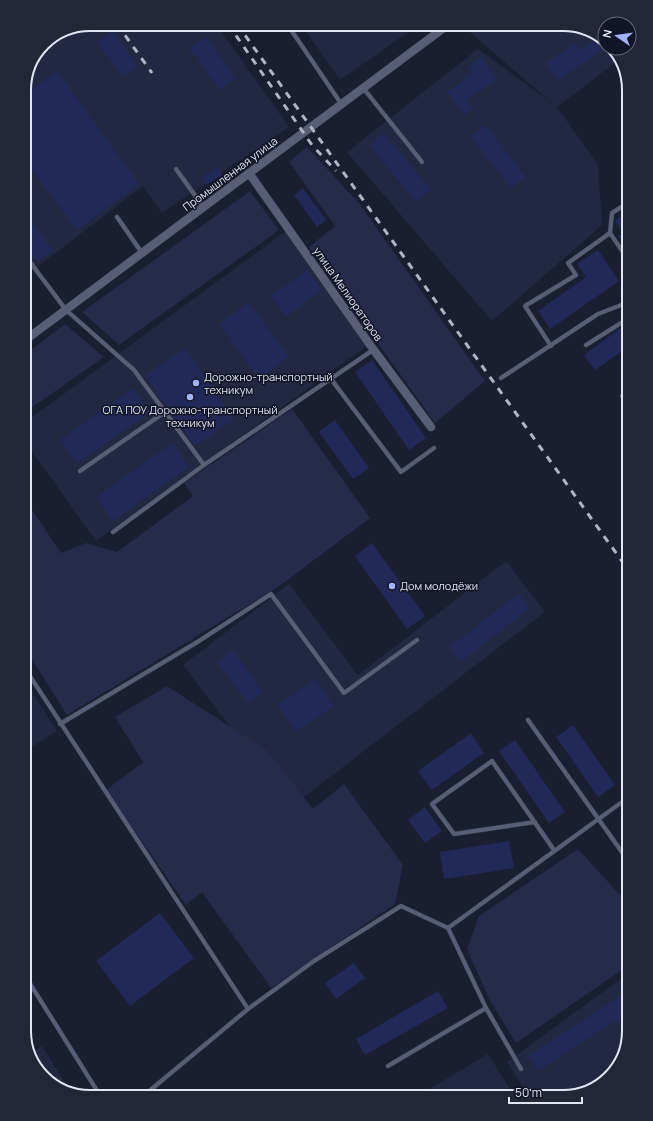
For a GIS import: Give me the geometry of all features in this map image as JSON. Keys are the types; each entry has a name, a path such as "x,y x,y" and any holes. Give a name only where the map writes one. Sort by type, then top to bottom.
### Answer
{"street":[{"name":"Промышленная улица","path":"31,336 440,31"},
{"name":"улица Мелиораторов","path":"250,173 373,349 431,427"}],"lane":[{"path":"292,31 342,105"},
{"path":"364,89 422,162"},
{"path":"176,169 204,208"},
{"path":"622,207 612,213 610,233 622,251"},
{"path":"117,217 142,253"},
{"path":"551,346 526,306 576,275 568,263 610,233"},
{"path":"31,263 66,310 134,370 204,465"},
{"path":"501,378 598,314 622,305"},
{"path":"586,345 622,322"},
{"path":"113,532 204,465 373,349"},
{"path":"331,379 401,472 434,448"},
{"path":"80,471 165,412"},
{"path":"60,724 199,641 271,594 344,692 417,640"},
{"path":"31,678 248,1010"},
{"path":"528,720 622,852"},
{"path":"535,822 454,834 432,804 492,761 535,822 554,850"},
{"path":"448,928 622,802"},
{"path":"151,1090 248,1010 314,961 401,906 448,928 486,1008 522,1069"},
{"path":"31,985 97,1090"},
{"path":"388,1066 486,1008"}],"shaded area":[{"path":"221,31 289,127 162,213 143,186 31,272 31,86 37,64 43,54 51,46 71,34 82,32"},
{"path":"306,31 410,31 340,80"},
{"path":"468,31 574,32 596,41 597,56 611,56 615,63 557,107 598,165 602,225 492,321 347,152 478,49 552,103"},
{"path":"307,147 359,203 485,381 435,423 309,247 335,226 289,162"},
{"path":"250,191 279,230 119,345 82,312"},
{"name":"Дорожно-транспортный техникум","path":"289,229 369,344 96,541 31,450 31,418"},
{"path":"65,324 104,357 31,408 31,350"},
{"path":"292,409 370,518 278,587 67,715 31,658 31,508 61,553 86,543 117,552 193,496 184,483"},
{"path":"506,561 545,612 291,807 183,665 289,584 358,675"},
{"path":"167,686 268,751 313,809 344,784 403,865 395,904 271,988 202,892 186,905 106,790 143,762 115,717"},
{"path":"31,691 57,731 31,748"},
{"path":"578,849 622,897 622,970 516,1043 490,1001 467,949 479,916"},
{"path":"622,978 622,1031 618,1054 605,1073 596,1080 574,1089 525,1090 507,1062"},
{"path":"42,1046 66,1085 57,1080 46,1070 34,1051"},
{"path":"488,1054 511,1090 428,1090"}],"building":[{"path":"112,31 138,66 123,77 97,42"},
{"path":"206,37 236,79 220,90 190,49"},
{"path":"595,40 597,42 597,54 558,81 546,63 576,43 581,50"},
{"path":"481,57 497,79 467,100 473,108 464,115 447,92 473,74 468,67"},
{"path":"57,71 139,184 77,230 31,168 31,90"},
{"path":"485,125 526,177 511,188 470,136"},
{"path":"384,133 431,190 416,202 369,145"},
{"path":"217,167 223,174 206,185 201,178"},
{"path":"303,188 326,220 317,227 294,195"},
{"path":"622,216 622,232 615,221"},
{"path":"31,221 53,250 38,262 31,252"},
{"path":"622,234 622,241 618,236"},
{"path":"598,250 619,281 550,329 538,311 586,277 577,264"},
{"path":"307,270 322,290 286,317 271,296"},
{"name":"ОГА ПОУ Дорожно-транспортный техникум","path":"249,302 289,357 259,379 219,324"},
{"path":"622,327 622,351 595,370 584,355"},
{"name":"ОГА ПОУ Дорожно-транспортный техникум","path":"185,348 234,419 195,446 145,376"},
{"path":"372,360 426,438 409,450 355,372"},
{"path":"133,388 150,412 77,464 60,440"},
{"path":"335,420 369,468 353,479 319,432"},
{"path":"172,443 189,467 113,521 96,497"},
{"path":"372,543 425,616 407,629 355,556"},
{"path":"519,593 530,608 461,662 450,647"},
{"path":"233,650 263,692 248,703 217,662"},
{"path":"315,679 334,706 296,732 278,705"},
{"path":"573,725 615,785 598,797 556,737"},
{"path":"471,733 484,753 432,790 418,771"},
{"path":"515,740 565,812 549,823 499,751"},
{"path":"425,807 442,831 425,843 408,820"},
{"path":"509,841 514,868 444,879 440,852"},
{"path":"160,913 194,958 130,1006 96,961"},
{"path":"354,963 365,978 336,999 325,983"},
{"path":"438,991 448,1008 365,1055 356,1039"},
{"path":"622,995 622,1017 538,1071 528,1056"}],"railway":[{"path":"122,31 152,73"},
{"path":"233,31 312,145 336,171"},
{"path":"242,31 622,561"}],"place":[{"name":"Дорожно-транспортный техникум","path":"196,383"},
{"name":"ОГА ПОУ Дорожно-транспортный техникум","path":"190,397"},
{"name":"Дом молодёжи","path":"392,586"}]}
